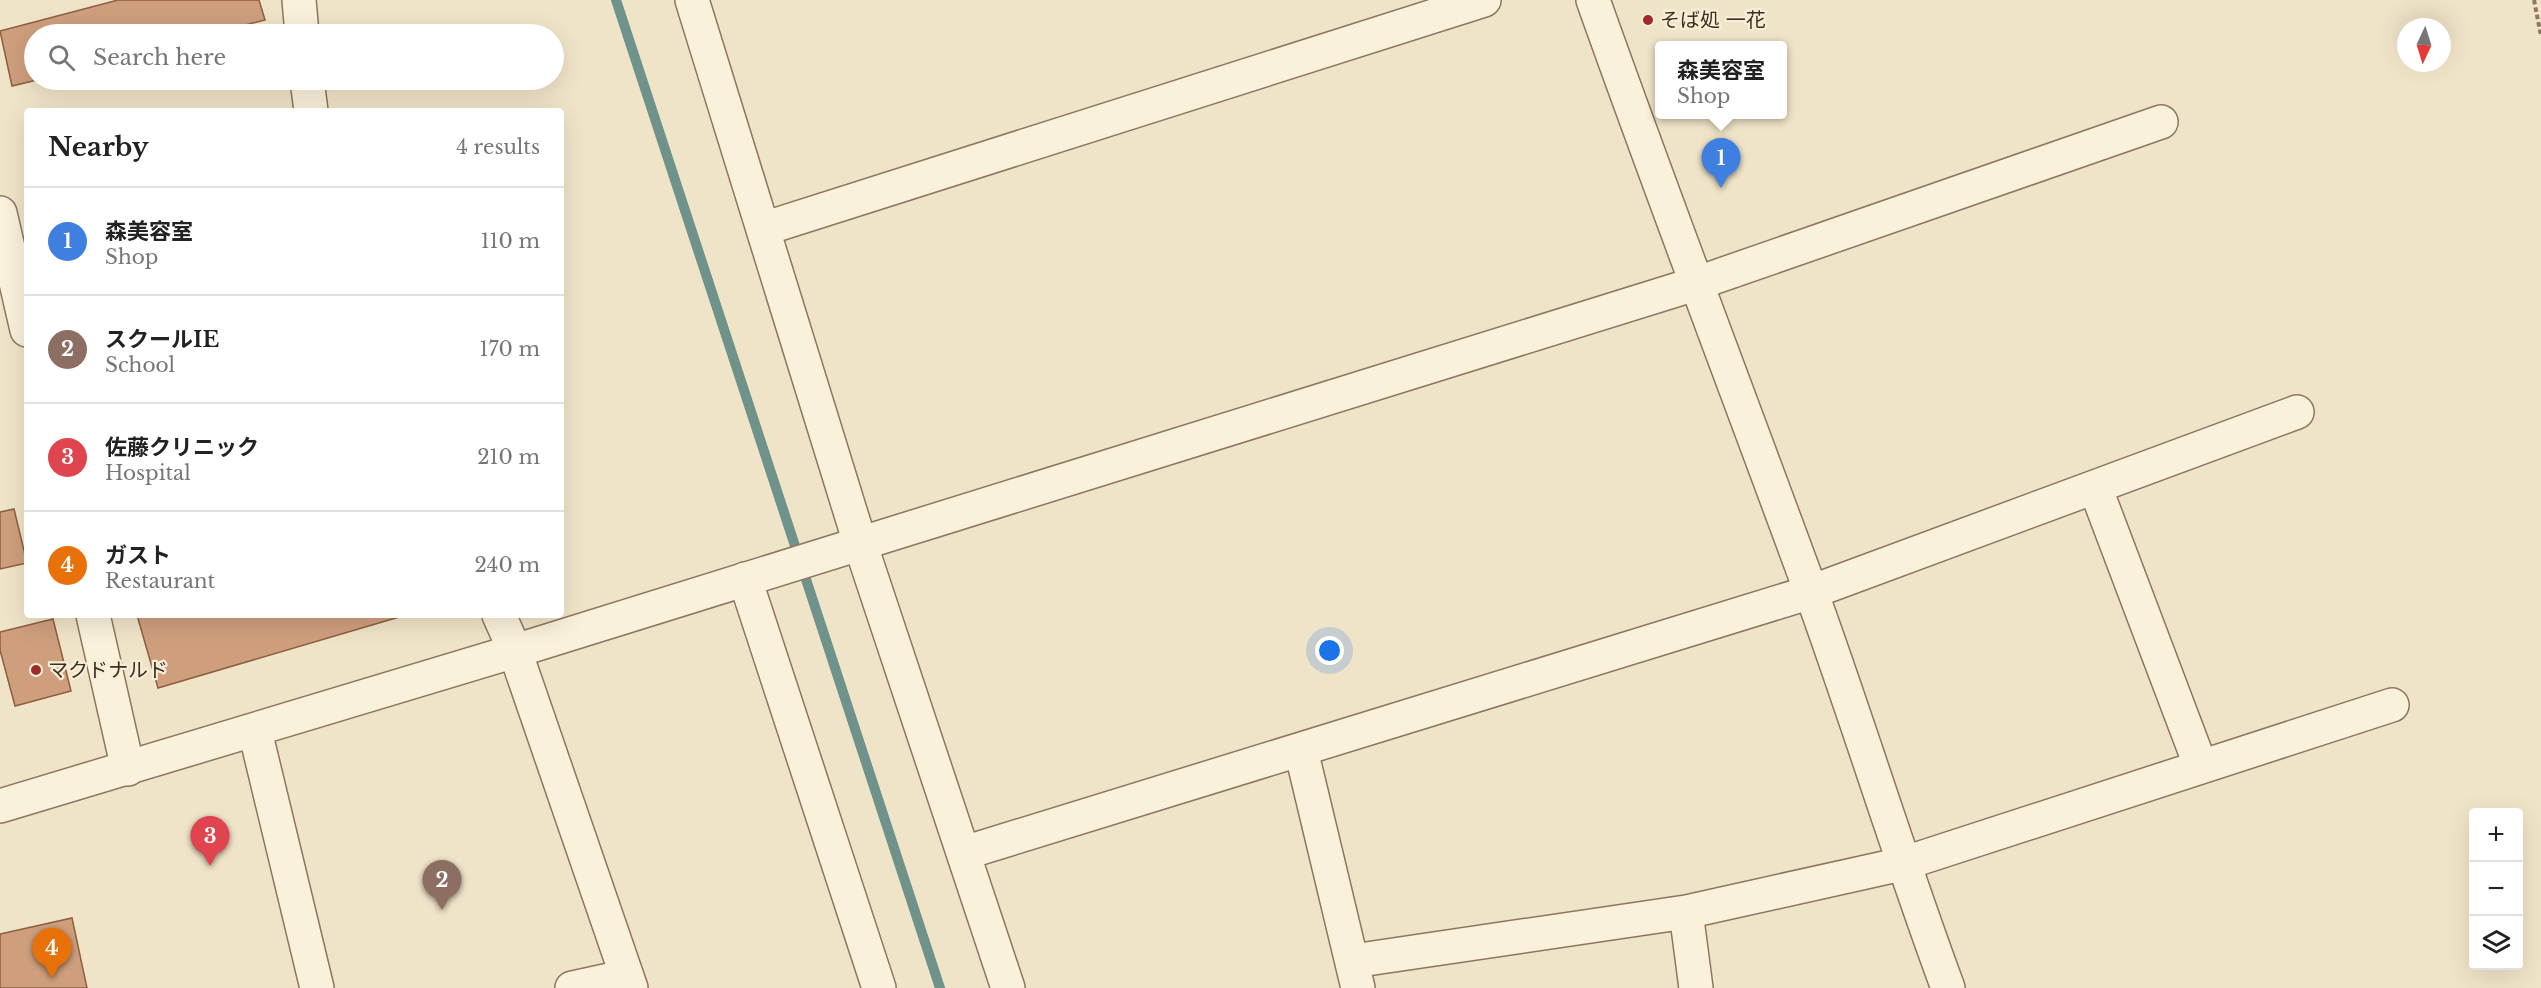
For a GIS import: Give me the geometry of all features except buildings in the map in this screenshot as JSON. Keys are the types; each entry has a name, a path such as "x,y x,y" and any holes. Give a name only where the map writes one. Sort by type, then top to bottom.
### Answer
{"street":[{"path":"299,0 301,24"},
{"path":"692,0 860,543 1008,988"},
{"path":"763,229 1484,0"},
{"path":"1593,0 1695,284 1811,592 1902,864 1948,988"},
{"path":"308,90 311,108"},
{"path":"0,806 515,651 1695,284 2161,122"},
{"path":"0,213 24,317"},
{"path":"964,853 1811,592 2297,412"},
{"path":"2095,487 2201,767"},
{"path":"745,579 879,988"},
{"path":"94,618 128,769"},
{"path":"500,618 515,651 629,982 572,988"},
{"path":"1301,750 1355,975 1686,912 1902,864 2392,705"},
{"path":"255,731 316,988"},
{"path":"1686,912 1696,988"}],"path":[{"path":"2534,0 2541,36"}],"waterway":[{"path":"616,0 940,988"}],"place":[{"name":"そば処 一花","path":"1648,20"},
{"name":"森美容室","path":"1721,188"},
{"name":"マクドナルド","path":"36,670"},
{"name":"佐藤クリニック","path":"210,866"},
{"name":"スクールIE","path":"442,910"},
{"name":"ガスト","path":"52,978"}]}
